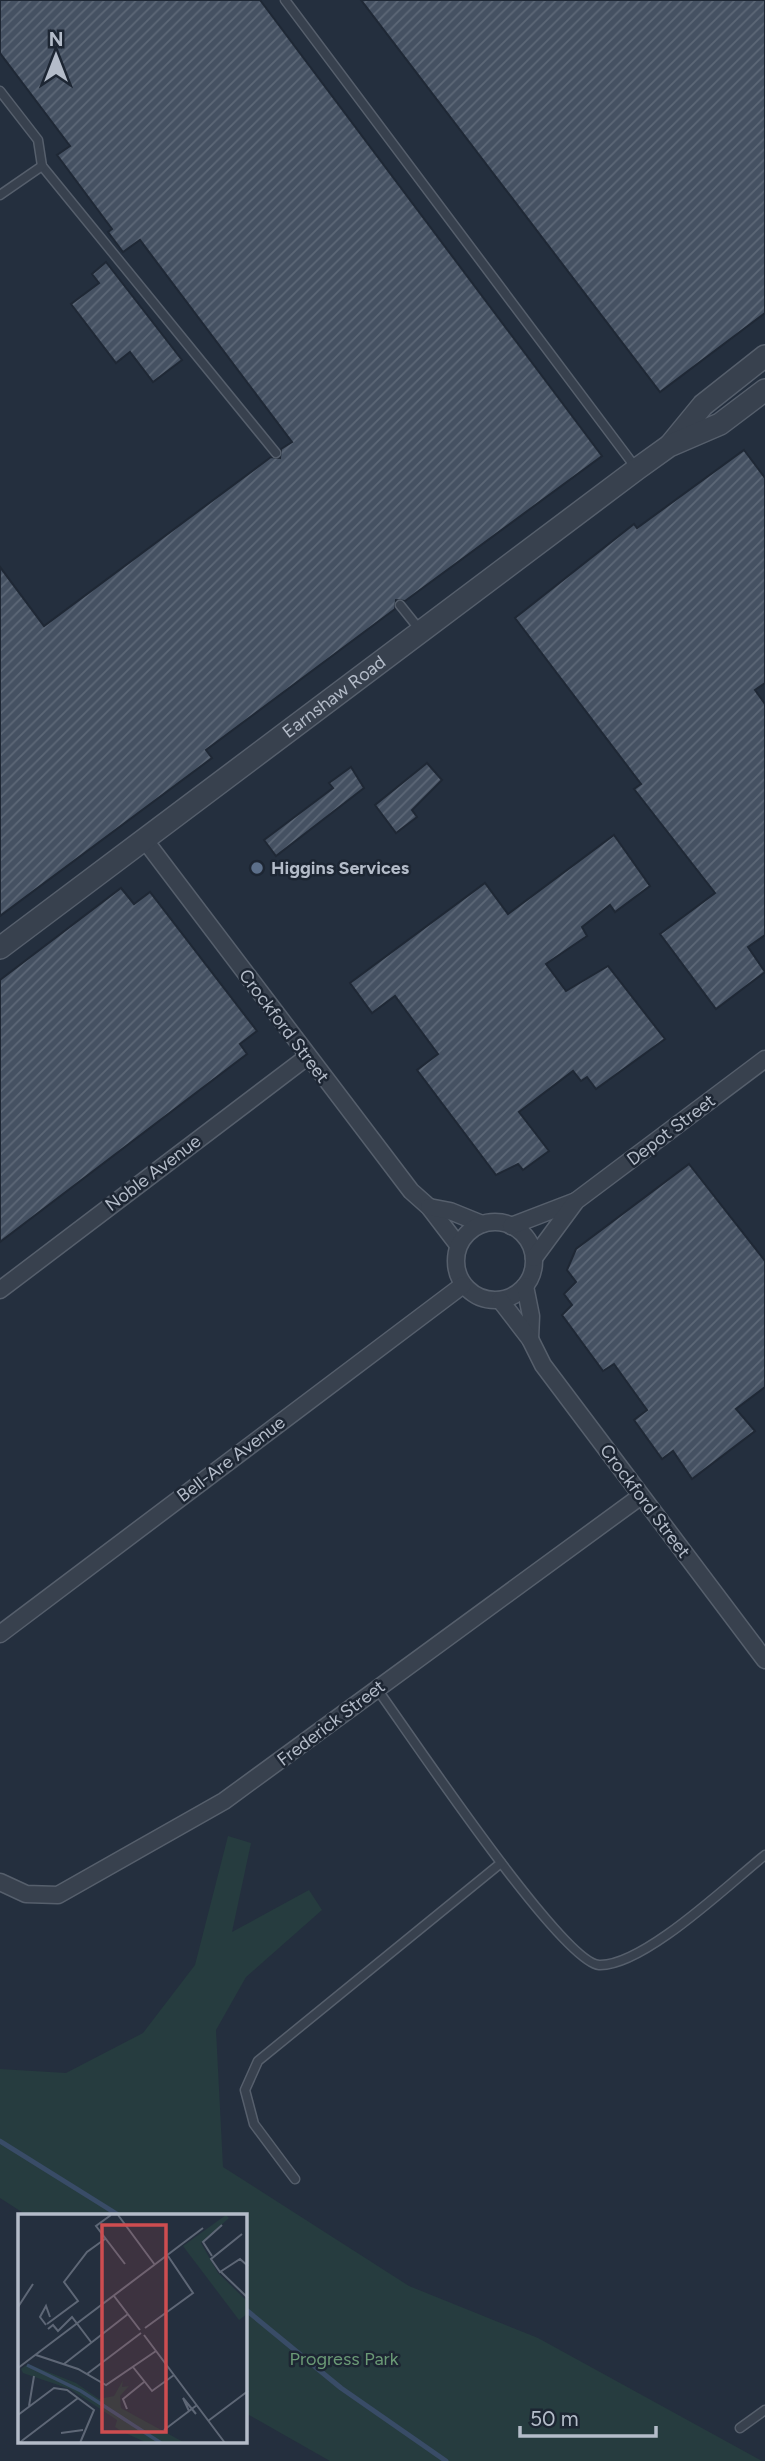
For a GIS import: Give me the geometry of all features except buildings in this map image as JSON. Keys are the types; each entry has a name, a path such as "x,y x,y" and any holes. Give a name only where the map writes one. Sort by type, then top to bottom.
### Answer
{"street":[{"name":"Earnshaw Road","path":"669,446 703,405 765,356"},
{"name":"Earnshaw Road","path":"0,948 637,469 669,446 720,424 760,400"},
{"name":"Crockford Street","path":"144,839 307,1057 411,1191 429,1207 458,1245"},
{"name":"Noble Avenue","path":"0,1290 307,1057"},
{"name":"Depot Street","path":"511,1226 576,1201 765,1059"},
{"name":"Depot Street","path":"534,1258 576,1201"},
{"name":"Crockford Street","path":"429,1207 450,1211 482,1224"},
{"path":"482,1224 511,1226 527,1239 534,1258 531,1278 525,1286 500,1300 480,1297 463,1285 455,1266 458,1245 464,1236 482,1224"},
{"name":"Bell-Are Avenue","path":"0,1634 463,1285"},
{"name":"Crockford Street","path":"525,1286 531,1316 530,1339"},
{"name":"Crockford Street","path":"500,1300 530,1339 543,1366 765,1660"},
{"name":"Frederick Street","path":"0,1882 37,1897 71,1890 224,1801 641,1496"}],"lane":[{"path":"285,0 637,469"},
{"path":"0,92 38,140 42,166 276,453"},
{"path":"0,195 42,166"},
{"path":"400,605 421,631"},
{"path":"377,1689 501,1863 578,1954 597,1965 616,1962 650,1947 765,1854"},
{"path":"295,2179 254,2124 245,2090 258,2061 501,1863"},
{"path":"740,2428 765,2410"}],"green space":[{"name":"Progress Park","path":"228,1836 251,1843 232,1932 309,1890 322,1910 246,1977 216,2030 223,2167 409,2286 538,2338 762,2461 330,2461 249,2415 247,2418 247,2214 25,2214 0,2198 0,2069 66,2073 143,2033 195,1965"}],"waterway":[{"path":"0,2141 117,2214"},
{"path":"247,2311 341,2388 446,2461"}],"place":[{"name":"Higgins Services","path":"257,868"}]}
